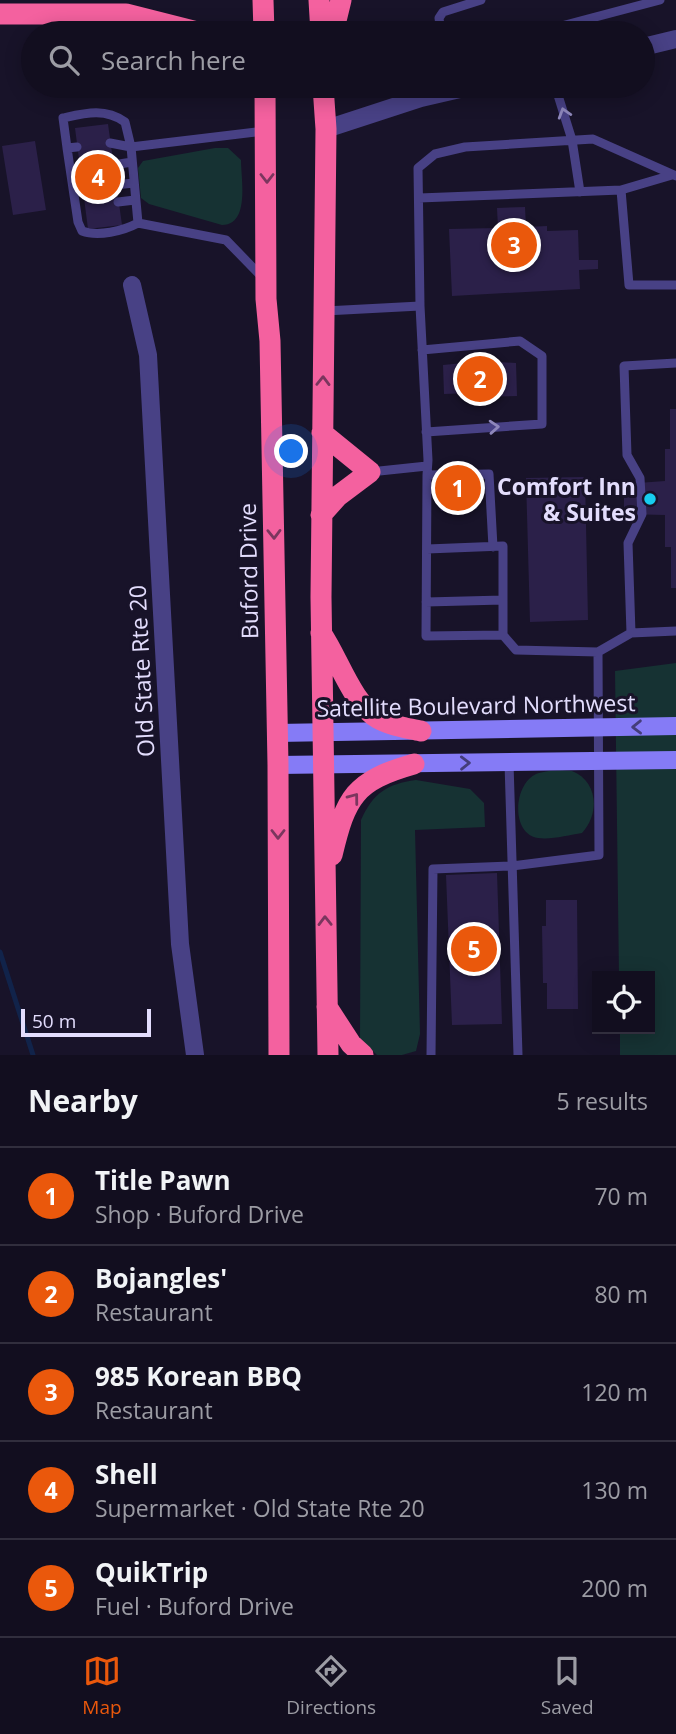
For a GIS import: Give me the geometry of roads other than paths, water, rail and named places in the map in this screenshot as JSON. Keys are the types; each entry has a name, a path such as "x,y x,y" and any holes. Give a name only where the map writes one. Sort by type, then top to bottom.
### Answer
{"highway":[{"path":"0,14 94,0"},
{"path":"263,0 264,21"},
{"path":"319,0 320,21"},
{"path":"336,21 341,0"},
{"path":"22,12 126,14 154,21"},
{"name":"Buford Drive","path":"266,98 267,282 278,733 279,1055"},
{"path":"325,98 321,633 328,1055"},
{"path":"321,515 338,496 370,472 322,433"},
{"path":"321,633 338,657 353,694 378,719 421,732"},
{"path":"325,884 342,813 357,790 382,773 414,764"},
{"path":"327,1006 351,1044 363,1055"}],"main road":[{"name":"Satellite Boulevard Northwest","path":"278,733 676,726"},
{"path":"278,765 676,760"}],"street":[{"path":"655,44 676,39"},
{"path":"326,129 421,98"},
{"name":"Old State Rte 20","path":"132,285 148,355 180,944 195,1055"}],"lane":[{"path":"439,21 443,12 481,0"},
{"path":"580,21 660,0"},
{"path":"559,98 572,140 580,192"},
{"path":"138,223 131,147 125,122 114,114 93,111 63,118 72,147 82,231 89,234 127,229 138,223 226,240 244,255 267,282"},
{"path":"110,143 131,147 267,131"},
{"path":"503,635 426,636 427,470 420,306 418,168 435,155 465,147 593,139 674,176"},
{"path":"113,165 132,162"},
{"path":"419,198 621,190 674,176"},
{"path":"116,185 133,183"},
{"path":"621,190 629,285 676,285"},
{"path":"118,202 135,200"},
{"path":"324,311 420,306"},
{"path":"422,350 520,341 542,356 542,424 426,432"},
{"path":"631,633 628,543 642,514 640,478 627,455 624,366 676,363"},
{"path":"370,472 427,470 489,474 493,547"},
{"path":"426,549 503,546 503,635 516,650 598,652 631,633 676,631"},
{"path":"426,602 503,600"},
{"path":"431,1055 433,869 512,866 599,855 598,652"},
{"path":"509,763 518,1055"}],"waterway":[{"path":"0,952 33,1055"}],"place":[{"name":"Shell","path":"98,177"},
{"name":"985 Korean BBQ","path":"514,245"},
{"name":"Bojangles'","path":"480,379"},
{"name":"Title Pawn","path":"458,488"},
{"name":"Comfort Inn & Suites","path":"650,499"},
{"name":"QuikTrip","path":"474,949"}]}
